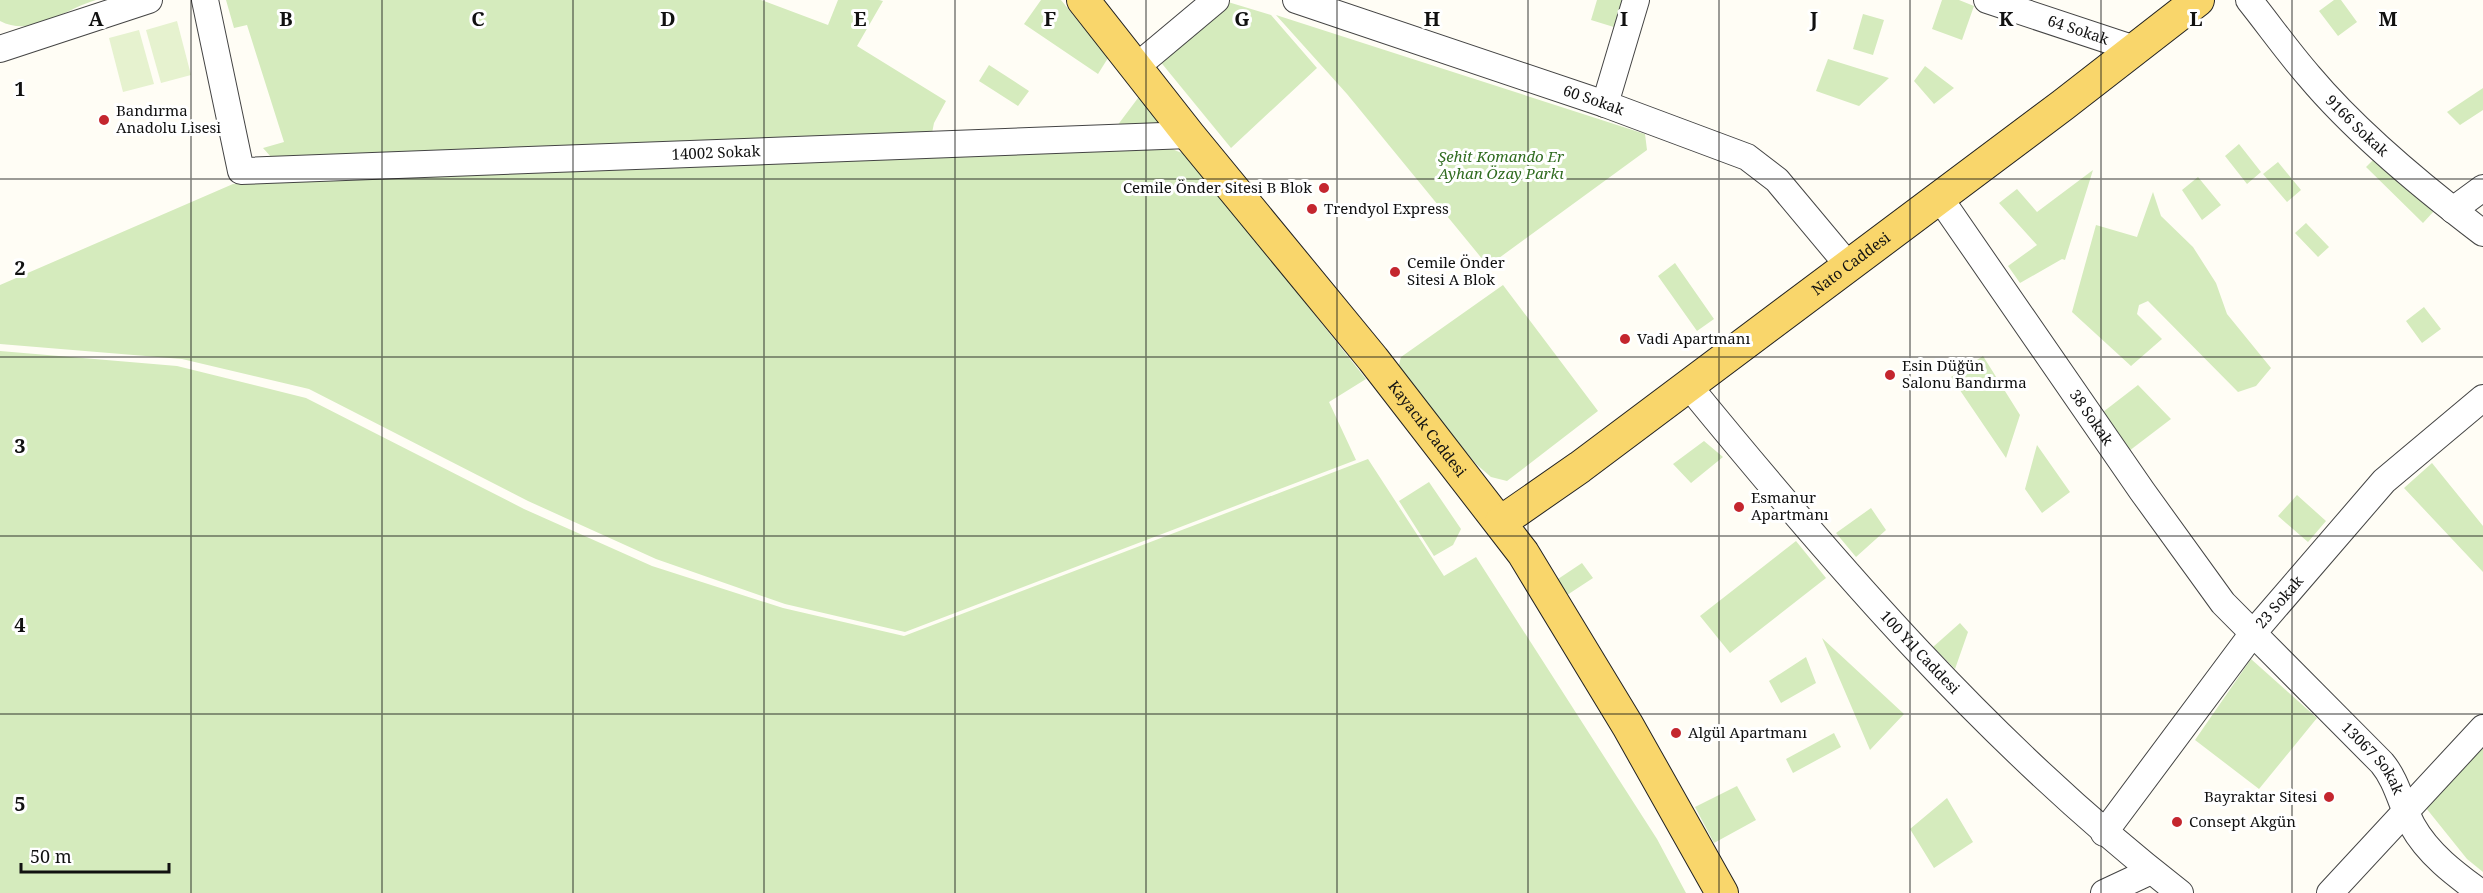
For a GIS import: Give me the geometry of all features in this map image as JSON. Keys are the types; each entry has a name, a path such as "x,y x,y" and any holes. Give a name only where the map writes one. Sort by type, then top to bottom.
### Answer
{"main road":[{"name":"Kayacık Caddesi","path":"1083,0 1189,135 1373,359 1501,522 1523,553 1628,726 1722,893"},
{"name":"Nato Caddesi","path":"1501,522 1580,467 2198,0"}],"street":[{"path":"0,49 149,0"},
{"name":"14002 Sokak","path":"205,0 241,171 1189,135"},
{"path":"1136,66 1216,0"},
{"name":"60 Sokak","path":"1296,0 1691,134 1758,164 1778,180 1848,265"},
{"path":"1605,104 1636,0"},
{"name":"64 Sokak","path":"1987,0 2134,49"},
{"name":"9166 Sokak","path":"2249,0 2309,77 2374,141 2483,233"},
{"path":"2453,210 2483,188"},
{"name":"38 Sokak","path":"1939,197 2204,577 2223,603 2253,633"},
{"name":"100 Yıl Caddesi","path":"1688,385 1847,575 2039,773 2104,833 2180,893"},
{"name":"23 Sokak","path":"2104,833 2253,633 2384,481 2483,398"},
{"name":"13067 Sokak","path":"2253,633 2382,763 2391,774 2405,810 2428,848 2451,871 2481,893"},
{"path":"2330,893 2483,728"},
{"path":"2104,893 2151,871"}],"green space":[{"path":"0,0 96,0 48,20 24,26 0,21"},
{"path":"226,0 761,0 828,25 838,0 879,0 883,1 857,46 946,101 934,123 931,138 272,158 263,148 284,142 247,25 234,28"},
{"path":"1041,0 1061,0 1108,58 1098,74 1024,24"},
{"path":"1597,0 1626,0 1617,28 1591,20"},
{"path":"1942,0 1959,0 1974,6 1962,40 1932,29"},
{"path":"2334,0 2341,0 2357,22 2338,36 2319,11"},
{"path":"1228,2 1271,15 1317,68 1231,148 1159,60"},
{"path":"1863,14 1884,20 1873,55 1853,49"},
{"name":"Şehit Komando Er Ayhan Özay Parkı","path":"1276,15 1645,134 1647,150 1488,266 1347,94"},
{"path":"177,21 191,75 161,83 146,30"},
{"path":"139,30 154,84 123,92 109,38"},
{"path":"1828,59 1889,78 1859,106 1816,91"},
{"path":"989,65 1029,91 1018,106 979,81"},
{"path":"1925,66 1954,88 1934,104 1914,81"},
{"path":"2483,88 2483,110 2460,125 2447,112"},
{"path":"1141,94 1161,116 1154,132 1087,134 1089,126 1117,126"},
{"path":"2239,144 2261,172 2247,184 2225,156"},
{"path":"1172,149 1187,155 1366,379 1329,402 1356,460 905,632 785,604 656,559 528,501 309,389 182,359 0,344 0,285 233,184"},
{"path":"2377,156 2434,211 2423,223 2366,167"},
{"path":"2278,162 2301,190 2287,202 2263,174"},
{"path":"2093,170 2065,260 2062,259 2020,283 2008,266 2037,245 1999,203 2017,189 2037,212"},
{"path":"2198,177 2221,205 2202,220 2182,190"},
{"path":"2153,192 2161,216 2193,247 2216,283 2227,314 2271,368 2256,386 2238,392 2148,301 2139,305 2137,314 2162,339 2131,366 2072,312 2096,225 2137,237"},
{"path":"2306,223 2329,247 2318,257 2295,233"},
{"path":"1675,263 1714,319 1697,331 1658,276"},
{"path":"1503,285 1598,411 1507,481 1491,477 1476,464 1398,368 1401,357"},
{"path":"2424,307 2441,329 2422,343 2406,321"},
{"path":"0,351 177,366 306,398 524,509 652,566 783,608 904,636 1368,459 1444,576 1476,557 1657,839 1686,893 0,893"},
{"path":"1983,356 2020,415 2006,458 1951,377"},
{"path":"2138,385 2171,419 2129,451 2103,412"},
{"path":"1704,441 1723,457 1691,483 1673,464"},
{"path":"2037,445 2070,492 2042,513 2025,489"},
{"path":"2432,463 2483,526 2483,572 2404,488"},
{"path":"1429,482 1461,529 1453,545 1434,556 1399,501"},
{"path":"2297,495 2326,521 2308,542 2278,516"},
{"path":"1871,508 1886,530 1856,557 1836,533"},
{"path":"1796,541 1826,578 1730,653 1700,616"},
{"path":"1582,563 1593,578 1561,599 1552,583"},
{"path":"1960,623 1968,632 1955,669 1933,647"},
{"path":"1822,638 1904,714 1870,750"},
{"path":"1806,657 1816,683 1781,703 1769,681"},
{"path":"2251,659 2317,718 2259,789 2195,740"},
{"path":"1834,733 1841,747 1793,773 1786,759"},
{"path":"2483,744 2483,872 2467,859 2422,803"},
{"path":"1737,786 1756,820 1714,843 1695,807"},
{"path":"1947,798 1973,842 1934,868 1910,829"}],"place":[{"name":"Bandırma Anadolu Lisesi","path":"104,120"},
{"name":"Cemile Önder Sitesi B Blok","path":"1324,188"},
{"name":"Trendyol Express","path":"1312,209"},
{"name":"Cemile Önder Sitesi A Blok","path":"1395,272"},
{"name":"Vadi Apartmanı","path":"1625,339"},
{"name":"Esin Düğün Salonu Bandırma","path":"1890,375"},
{"name":"Esmanur Apartmanı","path":"1739,507"},
{"name":"Algül Apartmanı","path":"1676,733"},
{"name":"Bayraktar Sitesi","path":"2329,797"},
{"name":"Consept Akgün","path":"2177,822"}]}
